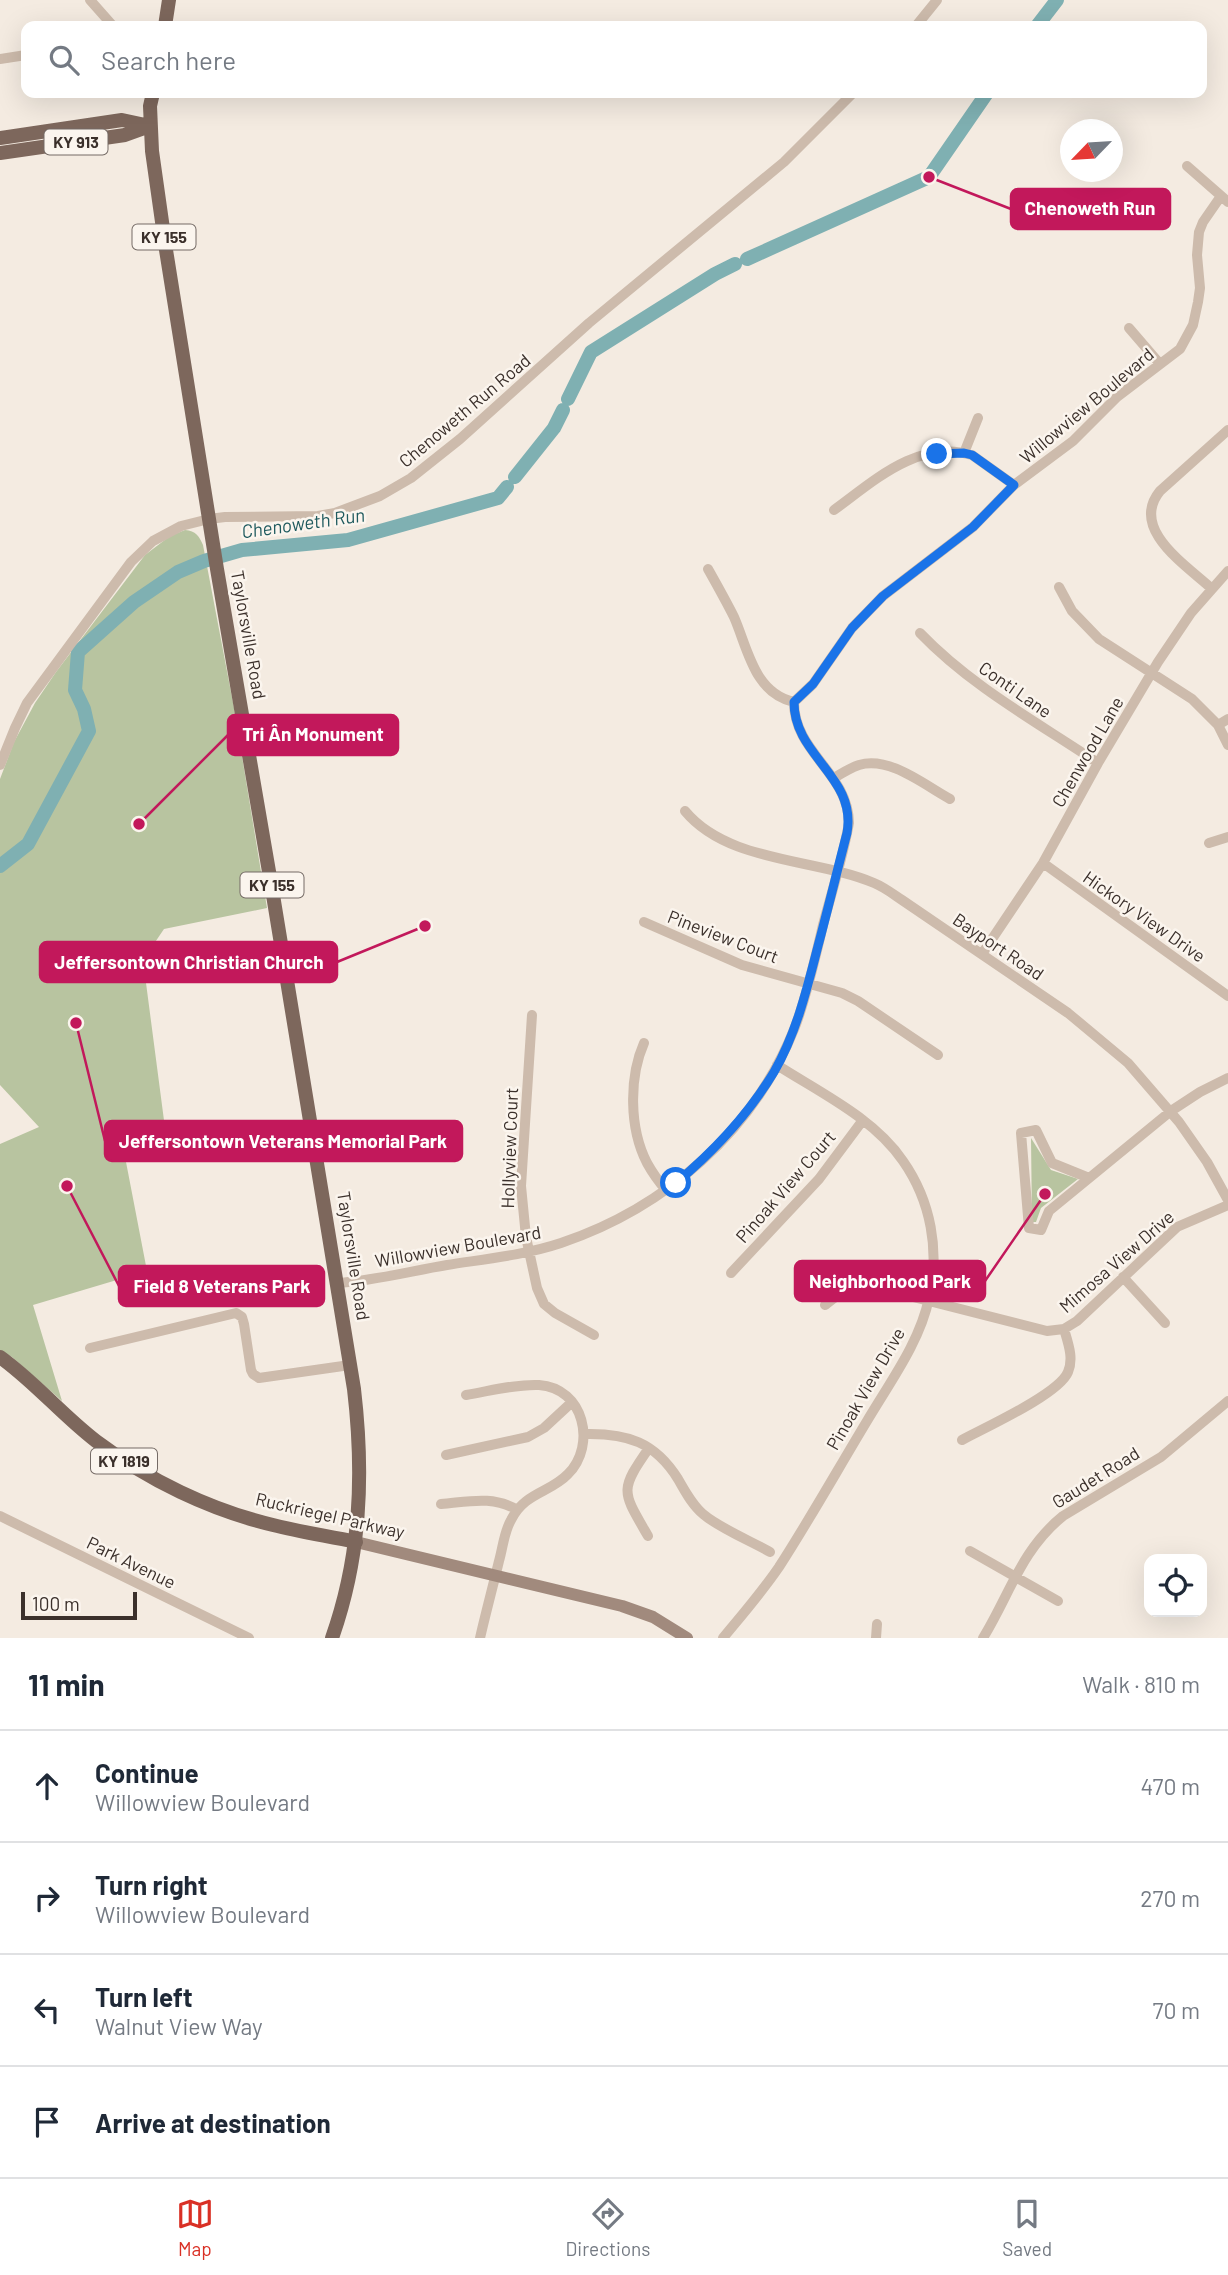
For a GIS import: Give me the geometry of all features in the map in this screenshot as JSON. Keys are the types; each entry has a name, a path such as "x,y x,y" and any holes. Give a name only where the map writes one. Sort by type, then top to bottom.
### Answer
{"main road":[{"path":"166,21 169,0"},
{"name":"Taylorsville Road","path":"153,98 150,126 155,174 213,546 337,1283 358,1428 360,1465 356,1542 347,1588 332,1638"},
{"name":"KY 913","path":"0,138 122,120 150,126"},
{"name":"KY 913","path":"0,153 125,135 150,126"},
{"name":"Ruckriegel Parkway","path":"0,1357 30,1380 95,1440 163,1484 200,1501 272,1525 356,1542 634,1609 672,1627 687,1638"}],"street":[{"path":"90,0 109,21"},
{"path":"920,21 936,0"},
{"path":"0,59 21,56"},
{"name":"Chenoweth Run Road","path":"0,765 27,703 131,562 162,535 181,526 209,519 318,516 335,513 380,496 411,478 460,439 589,323 784,162 848,98"},
{"path":"1187,166 1224,199"},
{"name":"Willowview Boulevard","path":"337,1283 530,1251 592,1232 623,1217 696,1167 748,1111 777,1065 795,1027 847,833 849,813 846,802 834,778 804,742 796,720 794,702 813,684 852,628 883,596 973,527 1014,485 1073,441 1117,397 1180,349 1194,324 1200,288 1197,254 1199,232 1203,222 1224,199"},
{"path":"1129,328 1160,364"},
{"path":"964,453 978,418"},
{"path":"1212,589 1159,538 1150,514 1160,491 1228,430"},
{"path":"834,510 903,462 925,455 964,453 985,462 1014,485"},
{"path":"708,569 734,618 756,674 772,691 794,702"},
{"name":"Chenwood Lane","path":"982,954 1042,863 1098,763 1186,620 1228,571"},
{"path":"1059,587 1072,611 1099,639 1192,699 1218,726 1228,745"},
{"name":"Conti Lane","path":"920,634 962,672 1041,728 1098,763"},
{"path":"1218,726 1228,719"},
{"path":"834,778 860,765 883,764 950,799"},
{"name":"Bayport Road","path":"685,811 705,831 727,843 874,883 1096,1034 1128,1063 1171,1111 1207,1162 1228,1202"},
{"path":"1209,843 1228,837"},
{"name":"Hickory View Drive","path":"1042,863 1228,996"},
{"name":"Pineview Court","path":"644,922 742,965 842,993 938,1055"},
{"name":"Hollyview Court","path":"532,1015 521,1186 522,1214 537,1288 544,1304 594,1335"},
{"path":"644,1043 636,1065 634,1109 637,1132 647,1162 666,1190"},
{"name":"Pinoak View Drive","path":"723,1638 778,1568 900,1365 919,1331 929,1301 934,1269 932,1230 923,1200 903,1160 879,1132 777,1065"},
{"path":"1089,1178 1052,1163 1036,1130 1021,1133 1029,1227 1041,1230 1049,1211 1171,1111 1228,1078"},
{"name":"Pinoak View Court","path":"731,1272 819,1179 863,1120"},
{"name":"Mimosa View Drive","path":"825,1305 846,1289 862,1285 1047,1331 1064,1329 1077,1321 1177,1227 1228,1202"},
{"path":"1123,1277 1165,1323"},
{"path":"90,1348 236,1313 242,1317 251,1370 255,1376 263,1378 350,1365"},
{"path":"962,1440 1044,1395 1064,1380 1071,1357 1064,1329"},
{"path":"466,1395 517,1386 542,1385 562,1394 571,1403 582,1422 585,1434 581,1457 567,1476 534,1494 517,1510 508,1526 480,1638"},
{"name":"Gaudet Road","path":"983,1638 1030,1549 1042,1535 1063,1516 1161,1457 1228,1401"},
{"path":"446,1455 528,1437 544,1428 571,1403"},
{"path":"585,1434 622,1435 649,1448 664,1460 704,1516 770,1552"},
{"path":"648,1536 628,1501 626,1489 630,1476 649,1448"},
{"path":"441,1504 490,1500 517,1510"},
{"name":"Park Avenue","path":"0,1516 248,1638"},
{"path":"970,1551 1058,1601"},
{"path":"876,1638 877,1624"}],"green space":[{"path":"185,530 197,534 203,545 234,708 267,908 164,929 143,960 165,1128 121,1136 147,1271 33,1305 62,1401 12,1357 0,1350 0,1144 39,1127 0,1085 0,779 14,742 56,672 145,555 170,536"},
{"path":"1031,1138 1051,1170 1078,1179 1041,1208 1036,1222 1032,1222"}],"waterway":[{"name":"Chenoweth Run","path":"1041,21 1057,0"},
{"name":"Chenoweth Run","path":"747,259 929,177 984,98"},
{"name":"Chenoweth Run","path":"568,399 591,352 735,264"},
{"name":"Chenoweth Run","path":"515,477 554,428 563,410"},
{"name":"Chenoweth Run","path":"0,866 28,844 89,731 84,709 75,690 78,652 134,602 178,572 204,561 242,550 348,540 498,498 507,487"}],"place":[{"name":"Chenoweth Run","path":"929,177"},
{"name":"Tri Ân Monument","path":"139,824"},
{"name":"Jeffersontown Christian Church","path":"425,926"},
{"name":"Jeffersontown Veterans Memorial Park","path":"76,1023"},
{"name":"Field 8 Veterans Park","path":"67,1186"},
{"name":"Neighborhood Park","path":"1045,1194"}],"route":[{"path":"676,1183 729,1133 748,1111 774,1072 795,1027 847,833 849,813 846,802 834,778 804,742 796,720 794,702 813,684 852,628 883,596 973,527 1014,485 977,457 964,453 937,454"}]}
